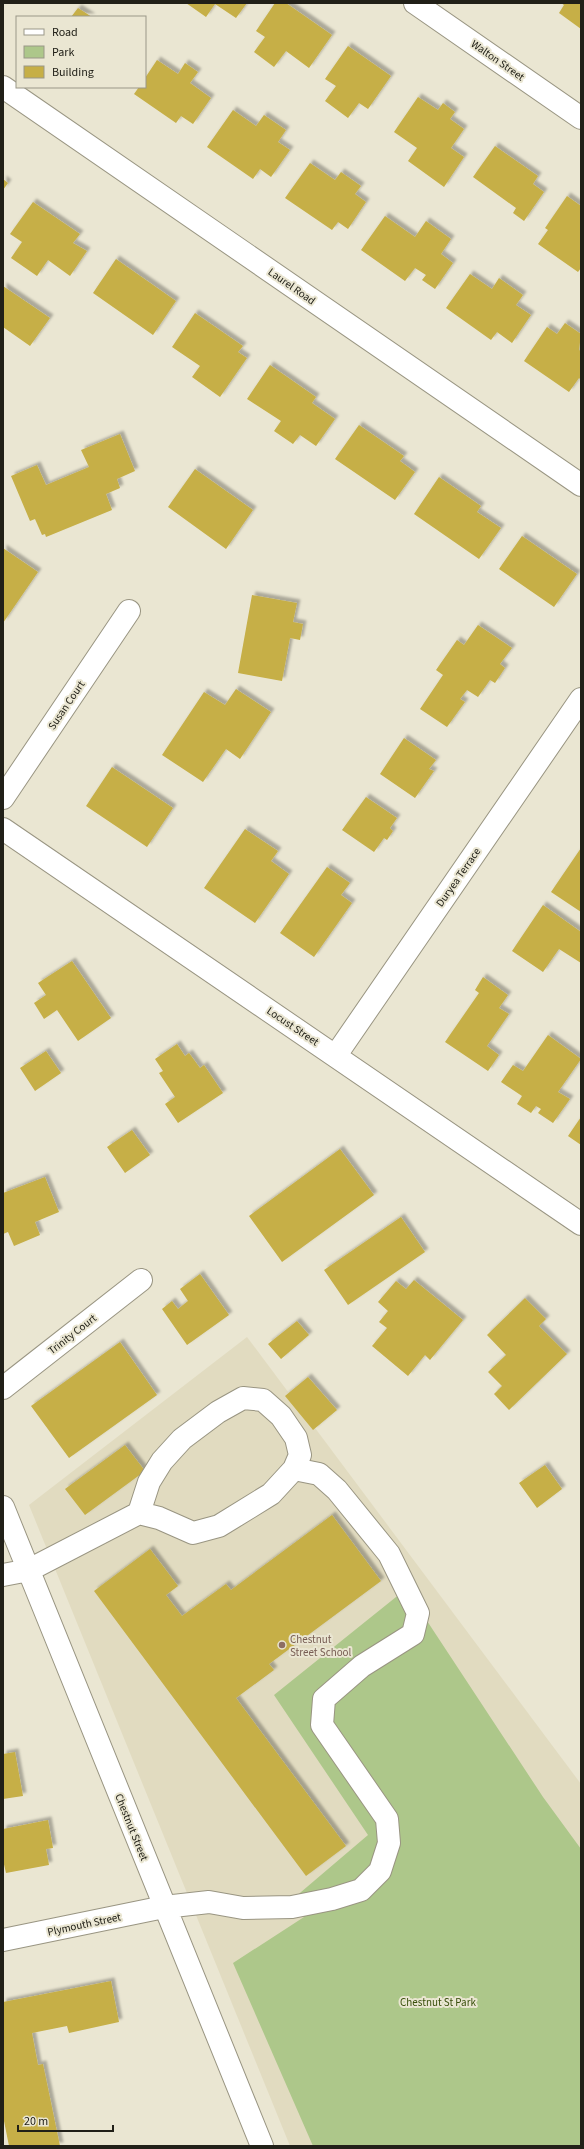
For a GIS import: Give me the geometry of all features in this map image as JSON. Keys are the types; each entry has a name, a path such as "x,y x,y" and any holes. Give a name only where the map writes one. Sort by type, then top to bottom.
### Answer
{"street":[{"name":"Walton Street","path":"415,3 581,118"},
{"name":"Laurel Road","path":"3,87 581,485"},
{"name":"Susan Court","path":"3,798 129,611"},
{"name":"Duryea Terrace","path":"336,1055 581,699"},
{"name":"Locust Street","path":"3,829 336,1055 581,1224"},
{"name":"Trinity Court","path":"3,1388 141,1280"},
{"path":"3,1575 30,1570 139,1513 159,1518 193,1533 219,1526 271,1494 294,1469 300,1455 296,1438 281,1416 263,1400 243,1398 218,1412 182,1439 162,1461 149,1482 139,1513"},
{"name":"Plymouth Street","path":"3,1940 164,1907 208,1902 243,1908 292,1906 332,1899 361,1890 380,1870 389,1843 387,1819 322,1725 324,1699 362,1666 413,1634 418,1614 389,1554 338,1490 319,1474 294,1469"},
{"name":"Chestnut Street","path":"3,1507 30,1570 164,1907 262,2146"}],"shaded area":[{"name":"Chestnut Street School","path":"247,1337 581,1784 581,2146 290,2146 29,1505"}],"green space":[{"name":"Chestnut St Park","path":"406,1589 543,1797 581,1849 581,2146 313,2146 233,1963 304,1917 294,1898 368,1835 274,1695"}],"building":[{"path":"186,3 247,3 236,18 215,4 206,17"},
{"path":"275,3 286,3 332,35 309,68 286,51 274,67 254,52 265,37 256,31"},
{"path":"561,3 581,3 581,29 559,13 564,5"},
{"path":"78,8 90,16 72,16"},
{"path":"348,46 391,76 368,109 359,103 348,118 325,101 336,86 325,79"},
{"path":"157,60 178,74 185,63 198,72 190,83 211,98 193,124 181,116 176,123 134,94 138,88 146,88 146,76"},
{"path":"418,97 438,110 443,103 455,112 450,119 464,129 451,148 464,157 444,187 408,161 417,148 394,132"},
{"path":"233,110 256,126 264,115 286,130 278,142 290,150 271,177 260,169 253,179 207,147"},
{"path":"495,146 538,176 533,184 544,192 524,221 513,213 516,208 473,177"},
{"path":"310,163 335,180 341,172 361,186 355,194 366,202 348,229 338,222 332,230 285,198"},
{"path":"3,179 8,183 3,190"},
{"path":"567,196 581,206 581,268 578,272 538,244 548,230 545,228"},
{"path":"33,202 80,234 73,243 87,251 70,276 48,260 37,276 11,258 22,242 10,234"},
{"path":"385,216 415,237 426,221 451,239 441,254 453,263 435,289 422,280 426,275 415,268 405,281 361,250"},
{"path":"116,259 176,301 153,335 93,293"},
{"path":"470,274 492,289 499,278 523,295 516,305 531,315 512,343 497,332 491,340 446,308"},
{"path":"3,286 50,318 30,346 3,327"},
{"path":"195,313 243,346 238,352 247,358 220,397 192,377 200,366 172,347"},
{"path":"565,323 581,334 579,350 581,351 581,380 579,378 569,392 524,361 547,327 557,334"},
{"path":"270,365 316,397 312,403 335,419 316,446 300,435 293,444 274,431 281,421 247,399"},
{"path":"359,425 404,456 400,461 415,472 395,500 335,459"},
{"path":"120,434 135,471 117,479 120,488 106,494 112,510 46,537 45,534 42,535 35,519 30,521 11,476 37,465 46,485 89,467 81,450"},
{"path":"195,469 253,510 226,549 168,507"},
{"path":"439,477 481,506 477,512 501,528 479,559 414,514"},
{"path":"522,536 577,574 554,607 499,569"},
{"path":"3,548 38,572 3,623"},
{"path":"252,595 297,603 293,622 303,624 300,640 290,638 282,681 238,673"},
{"path":"478,625 512,648 500,664 505,668 495,683 490,680 478,697 467,690 460,699 465,702 447,727 420,709 443,675 436,670 457,640 464,645"},
{"path":"236,689 271,712 240,759 226,749 203,782 162,755 204,692 225,705"},
{"path":"404,738 436,760 429,769 434,771 415,798 380,774"},
{"path":"112,767 173,808 147,847 86,806"},
{"path":"366,797 397,818 390,828 393,831 387,840 384,838 374,852 342,830"},
{"path":"245,829 278,851 271,861 289,874 255,923 204,888"},
{"path":"581,848 581,912 551,892"},
{"path":"327,867 350,883 341,895 352,903 314,957 280,933"},
{"path":"543,905 581,932 581,963 559,949 543,972 512,951"},
{"path":"72,961 111,1018 78,1041 57,1010 44,1019 34,1003 46,995 38,983"},
{"path":"483,977 508,995 499,1008 509,1014 487,1046 499,1055 488,1071 445,1042 479,993 475,990"},
{"path":"548,1035 581,1059 558,1092 570,1099 553,1123 538,1113 541,1109 536,1106 531,1113 517,1104 522,1096 501,1082 513,1065 523,1071"},
{"path":"177,1044 185,1056 189,1053 200,1068 204,1065 223,1093 178,1123 165,1104 175,1097 159,1073 163,1071 155,1059"},
{"path":"46,1051 61,1073 35,1091 20,1068"},
{"path":"581,1117 581,1145 568,1136"},
{"path":"132,1130 150,1155 125,1173 107,1147"},
{"path":"340,1149 374,1195 282,1262 249,1216"},
{"path":"45,1177 59,1212 35,1222 40,1235 14,1246 8,1232 3,1234 3,1193"},
{"path":"401,1217 425,1252 348,1305 324,1270"},
{"path":"200,1274 229,1315 187,1345 162,1309 172,1301 178,1309 188,1301 180,1289"},
{"path":"414,1280 463,1320 430,1360 425,1355 408,1376 372,1346 387,1328 379,1322 388,1311 378,1302 396,1281 406,1289"},
{"path":"525,1298 546,1319 539,1326 567,1354 509,1410 494,1394 502,1386 488,1372 506,1355 487,1335"},
{"path":"297,1321 309,1335 281,1359 268,1344"},
{"path":"120,1342 157,1395 69,1458 31,1406"},
{"path":"308,1377 337,1410 313,1430 285,1396"},
{"path":"125,1445 145,1471 85,1515 65,1489"},
{"path":"545,1465 562,1489 537,1508 519,1483"},
{"path":"332,1515 381,1581 269,1664 274,1670 236,1698 346,1846 306,1876 94,1591 150,1549 178,1586 166,1595 182,1616 226,1584 231,1590"},
{"path":"15,1752 23,1796 3,1799 3,1754"},
{"path":"48,1820 53,1848 46,1849 49,1865 6,1873 3,1860 3,1829"},
{"path":"111,1981 119,2022 69,2033 67,2026 32,2033 38,2065 43,2064 60,2146 9,2146 3,2116 3,2002"}],"place":[{"name":"Chestnut Street School","path":"282,1645"}]}
